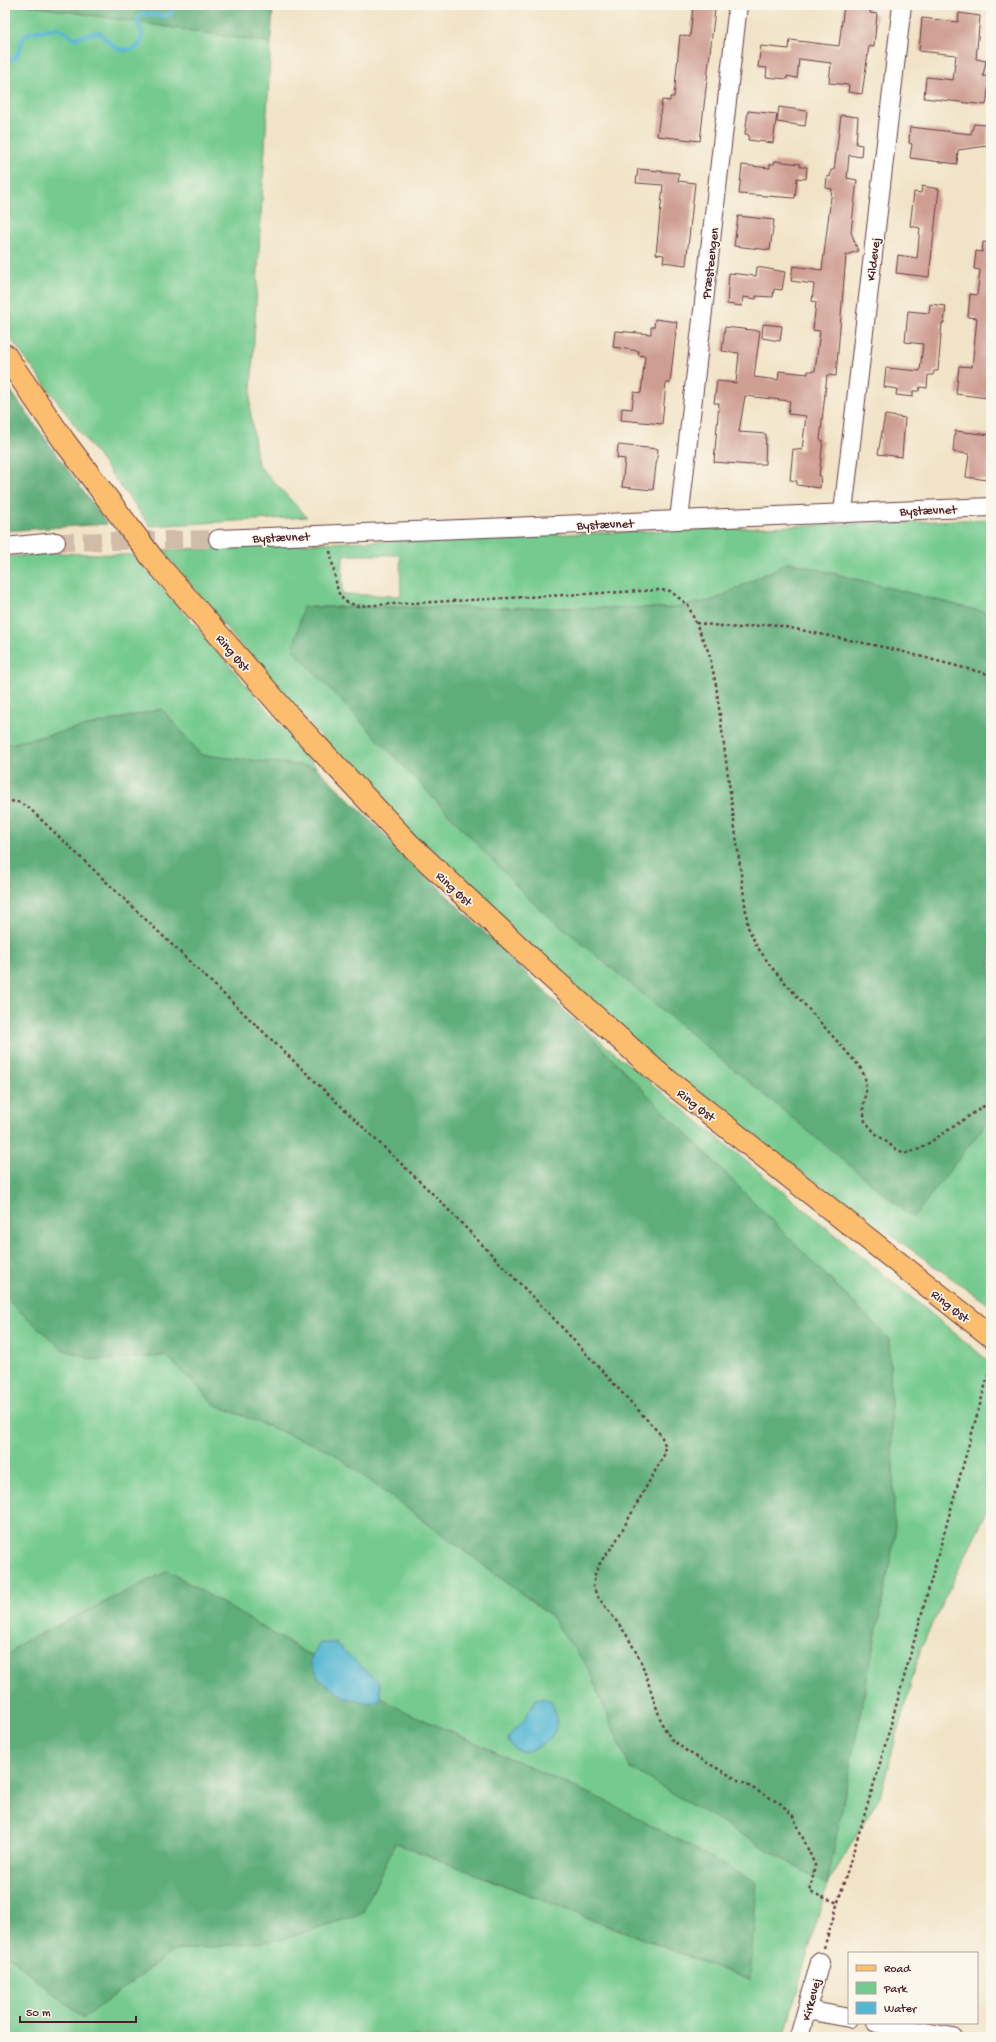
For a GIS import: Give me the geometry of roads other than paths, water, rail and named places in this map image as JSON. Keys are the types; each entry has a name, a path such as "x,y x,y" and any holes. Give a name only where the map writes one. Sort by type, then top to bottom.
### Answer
{"main road":[{"name":"Ring Øst","path":"5,355 64,441 153,559 290,716 409,844 550,976 658,1072 991,1336"}],"street":[{"name":"Præsteengen","path":"679,520 738,5"},
{"name":"Kildevej","path":"843,512 902,5"},
{"name":"Bystævnet","path":"218,539 991,507"},
{"path":"5,547 56,542"},
{"name":"Kirkevej","path":"799,2037 820,1962"},
{"path":"807,2010 848,2018"},
{"path":"882,2024 953,2037"}],"water":[{"path":"319,1643 335,1643 380,1683 380,1700 368,1703 346,1698 321,1681 310,1661"},
{"path":"543,1698 551,1701 554,1708 557,1720 555,1731 551,1737 539,1747 532,1750 518,1751 512,1747 508,1740 511,1733 524,1720 536,1699"}],"waterway":[{"path":"5,58 10,60 16,58 24,36 31,32 59,28 74,38 98,32 117,48 129,50 136,47 141,42 142,33 138,24 138,18 142,14 166,16 171,13 174,5"}],"tunnel":[{"path":"56,542 218,539"}]}
